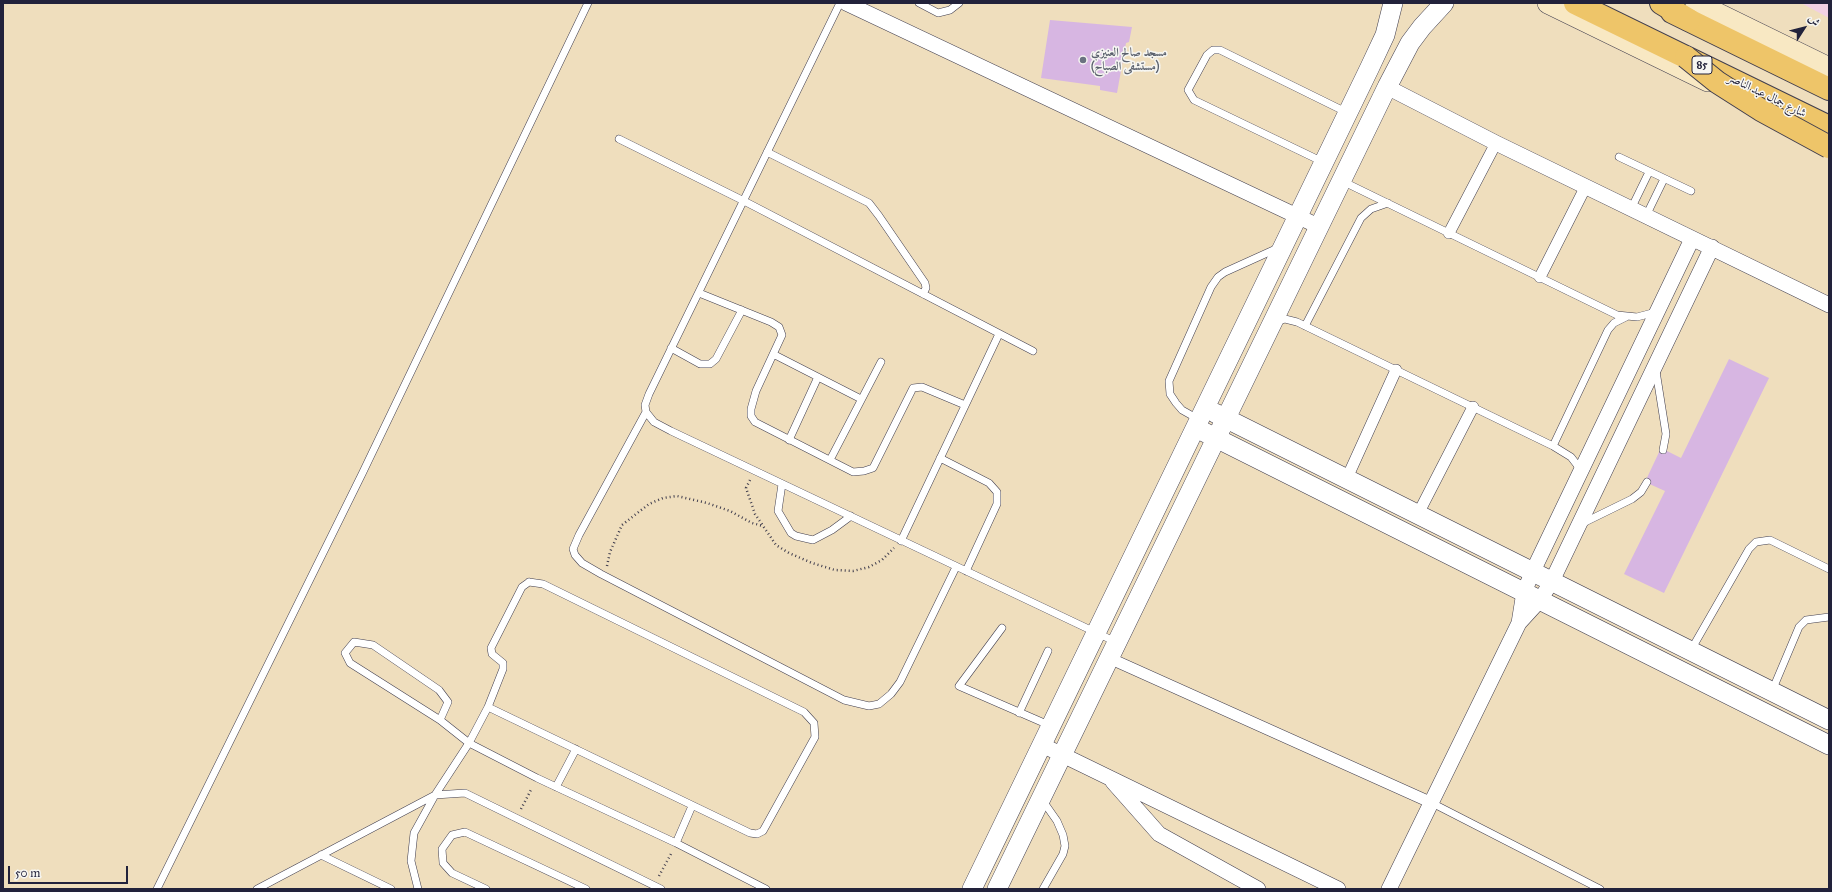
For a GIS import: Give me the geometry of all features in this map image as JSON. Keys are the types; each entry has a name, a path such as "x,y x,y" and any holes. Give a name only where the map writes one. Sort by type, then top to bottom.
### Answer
{"highway":[{"name":"شارع جمال عبد الناصر","path":"1575,3 1829,127"},
{"path":"1654,3 1692,12"},
{"path":"1661,3 1692,12 1829,88"},
{"path":"1686,57 1717,82 1761,110 1829,147"}],"main road":[{"path":"1548,3 1829,140"},
{"path":"1692,12 1829,68"}],"street":[{"path":"846,3 1318,226"},
{"path":"972,889 1283,245 1348,114 1385,35 1393,3"},
{"path":"996,889 1318,226 1410,43 1426,22 1444,3"},
{"path":"1388,87 1496,143 1829,305"},
{"path":"1449,233 1496,143"},
{"path":"1540,277 1586,186"},
{"path":"1389,889 1532,596 1533,571 1692,239"},
{"path":"1532,596 1552,581 1577,526 1712,247"},
{"path":"1276,262 1297,270"},
{"path":"1347,478 1396,370"},
{"path":"1623,382 1643,391"},
{"path":"1418,514 1473,407"},
{"path":"1200,418 1225,418 1772,691 1829,721 1824,743 1216,438 1200,418"},
{"path":"1603,424 1623,433"},
{"path":"1164,493 1185,502"},
{"path":"1657,658 1667,638"},
{"path":"1113,650 1432,803"},
{"path":"1042,744 1338,889"},
{"path":"1108,777 1159,834 1258,889"}],"lane":[{"path":"157,889 362,474 588,3"},
{"path":"840,3 649,394 645,405 646,412 654,422 1096,633 1113,650"},
{"path":"919,3 938,13 950,10 958,3"},
{"path":"1324,162 1194,100 1188,90 1207,55 1213,50 1220,50 1348,114"},
{"path":"619,139 744,200 1033,351"},
{"path":"767,152 869,203 925,283 926,288 924,294"},
{"path":"1619,158 1690,191"},
{"path":"1632,209 1650,172"},
{"path":"1646,216 1664,179"},
{"path":"1341,180 1617,315 1637,317 1656,312"},
{"path":"1305,326 1361,218 1371,209 1388,203"},
{"path":"1200,418 1182,410 1176,403 1170,394 1169,381 1211,287 1218,277 1225,272 1283,245"},
{"path":"699,293 771,322 779,328 782,335 756,391 750,409 751,416 755,422 853,472 873,468 912,388 922,387 965,405"},
{"path":"671,348 700,364 710,364 716,359 742,310"},
{"path":"1553,446 1608,330 1614,323 1627,317"},
{"path":"1271,324 1285,319 1305,326 1553,446 1571,457 1581,470"},
{"path":"901,541 999,334"},
{"path":"773,354 861,399"},
{"path":"830,460 881,362"},
{"path":"1655,367 1666,434 1663,450"},
{"path":"789,440 818,377"},
{"path":"646,412 573,549 575,555 582,563 606,577 844,700 869,706 879,704 891,694 900,682 956,567"},
{"path":"940,458 990,483 997,492 997,504 966,571"},
{"path":"1577,526 1632,499 1641,492 1647,482"},
{"path":"782,484 778,511 791,533 796,536 813,540 832,530 851,516"},
{"path":"1691,650 1749,549 1756,542 1770,540 1829,569"},
{"path":"418,889 411,861 414,833 435,795 469,743 488,707 503,668 503,663 492,654 491,648 522,587 529,582 543,584 804,712 814,723 815,737 763,831 757,834 750,833 692,806 488,707"},
{"path":"1772,691 1799,626 1806,620 1829,617"},
{"path":"1002,628 959,686 1051,726"},
{"path":"440,720 448,702 439,690 373,645 354,642 345,653 350,663 440,720 469,743 537,778 676,843 766,889"},
{"path":"1019,712 1048,651"},
{"path":"556,787 576,749"},
{"path":"257,889 435,795 465,793 658,887"},
{"path":"1041,798 1057,821 1063,834 1065,846 1063,854 1043,889"},
{"path":"1432,803 1600,889"},
{"path":"676,843 692,806"},
{"path":"486,889 452,873 443,864 442,849 452,835 465,832 586,889"},
{"path":"321,855 392,889"}],"path":[{"path":"606,577 610,552 622,525 649,504 663,498 677,496 707,503 730,511 752,523 763,526"},
{"path":"516,818 537,778"},
{"path":"658,887 676,843"}],"shaded area":[{"path":"1801,3 1829,3 1829,18"}],"building":[{"name":"مسجد صالح العنيزي (مستشفى الصباح)","path":"1050,20 1132,27 1129,42 1126,43 1117,93 1100,90 1100,86 1041,78"},
{"path":"1729,359 1769,378 1664,593 1624,574 1665,491 1645,482 1661,448 1681,458"}],"place":[{"name":"مسجد صالح العنيزي (مستشفى الصباح)","path":"1083,60"}]}
